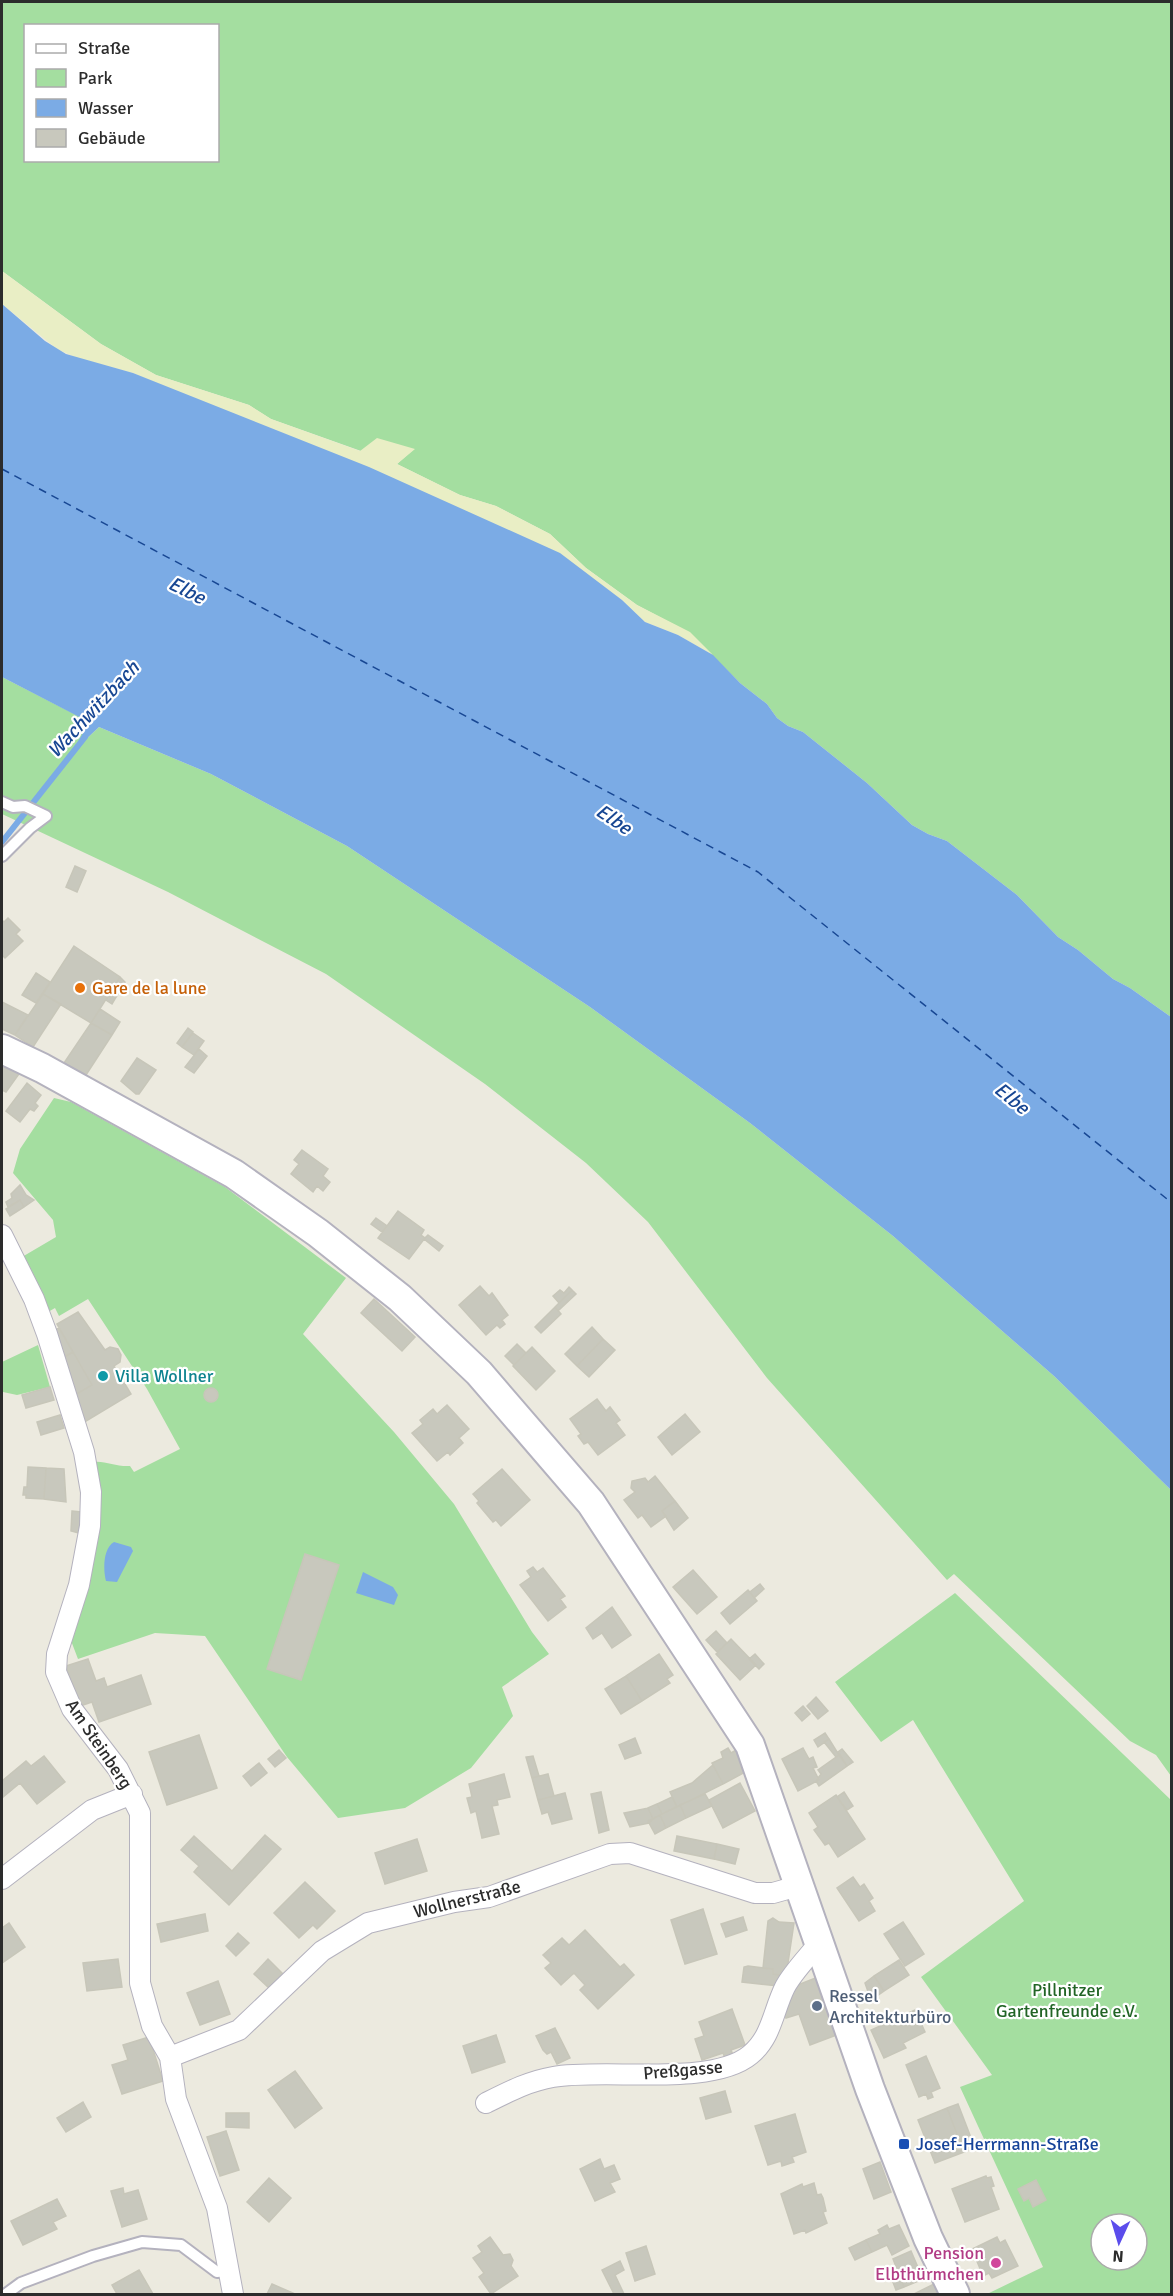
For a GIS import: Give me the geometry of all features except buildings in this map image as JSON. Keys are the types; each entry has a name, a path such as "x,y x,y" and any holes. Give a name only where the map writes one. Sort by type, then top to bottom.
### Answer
{"main road":[{"path":"2,1049 42,1068 258,1191 318,1233 400,1298 479,1373 591,1503 750,1745 779,1821 798,1886 892,2148 928,2238 955,2295"}],"street":[{"name":"Am Steinberg","path":"2,1235 34,1299 47,1334 84,1452 91,1492 90,1526 79,1585 57,1654 56,1672 72,1709 118,1768 140,1813 140,1983 152,2026 170,2057 176,2099 217,2208 233,2295"},
{"path":"2,1879 92,1810 132,1794"},
{"name":"Wollnerstraße","path":"170,2057 239,2030 322,1951 369,1923 454,1902 489,1897 610,1854 630,1853 755,1893 773,1893 798,1886"},
{"name":"Preßgasse","path":"486,2103 520,2086 553,2077 611,2072 651,2076 735,2066 752,2054 769,2032 786,1986 819,1943"}],"lane":[{"path":"2,802 13,807 25,806 46,816 30,828 2,856"},
{"path":"6,2295 21,2283 93,2256 142,2241 181,2245 217,2272 229,2270"}],"green space":[{"path":"2,2 1171,2 1171,1017 1113,979 1078,950 1058,937 1017,895 947,841 912,825 867,783 803,732 788,726 777,718 767,704 740,683 690,633 637,605 586,568 550,534 496,506 460,495 397,464 414,449 361,451 271,419 249,405 156,375 101,344 2,271"},
{"path":"2,677 90,722 79,742 81,744 99,727 211,774 347,846 590,1007 750,1123 893,1236 1054,1376 1171,1490 1171,1776 1156,1755 1130,1741 954,1574 947,1580 767,1378 648,1222 586,1163 485,1084 326,974 168,892 2,814"},
{"path":"54,1098 71,1102 225,1187 346,1278 303,1334 394,1432 454,1504 532,1632 549,1654 502,1687 513,1716 471,1768 405,1808 338,1818 287,1757 205,1636 155,1633 78,1659 70,1638 92,1462 130,1466 134,1472 180,1449 147,1389 88,1299 59,1316 55,1308 48,1312 22,1257 56,1237 53,1220 13,1173 20,1149"},
{"path":"38,1345 50,1387 17,1395 3,1392 2,1362"},
{"name":"Pillnitzer Gartenfreunde e.V.","path":"955,1593 1171,1800 1171,2294 987,2294 1043,2267 960,2087 992,2075 921,1977 1024,1901 913,1720 881,1742 835,1682"}],"sand":[{"path":"2,271 101,344 156,375 249,405 271,419 360,451 377,438 415,449 397,464 460,495 496,506 550,534 586,568 637,605 690,632 713,655 678,635 645,622 622,600 573,565 133,373 77,358 57,349 2,304"}],"water":[{"name":"Elbe","path":"2,304 45,341 66,354 133,373 369,467 560,553 622,600 645,622 678,635 713,655 740,683 767,704 777,718 788,726 803,732 867,783 912,825 947,841 1017,895 1058,937 1078,950 1113,979 1171,1017 1171,1490 1054,1376 893,1236 750,1123 590,1007 347,846 211,774 99,727 81,744 78,742 89,722 2,677"},
{"path":"114,1542 131,1547 133,1551 117,1582 106,1581 104,1571 106,1554"},
{"path":"363,1572 393,1587 398,1595 394,1605 356,1593"}],"waterway":[{"name":"Wachwitzbach","path":"2,842 85,737"}],"ferry route":[{"path":"2,469 758,872 1172,1203"}],"place":[{"name":"Gare de la lune","path":"80,988"},
{"name":"Villa Wollner","path":"103,1376"},
{"name":"Ressel Architekturbüro","path":"817,2006"},
{"name":"Josef-Herrmann-Straße","path":"904,2144"},
{"name":"Pension Elbthürmchen","path":"996,2263"}]}
